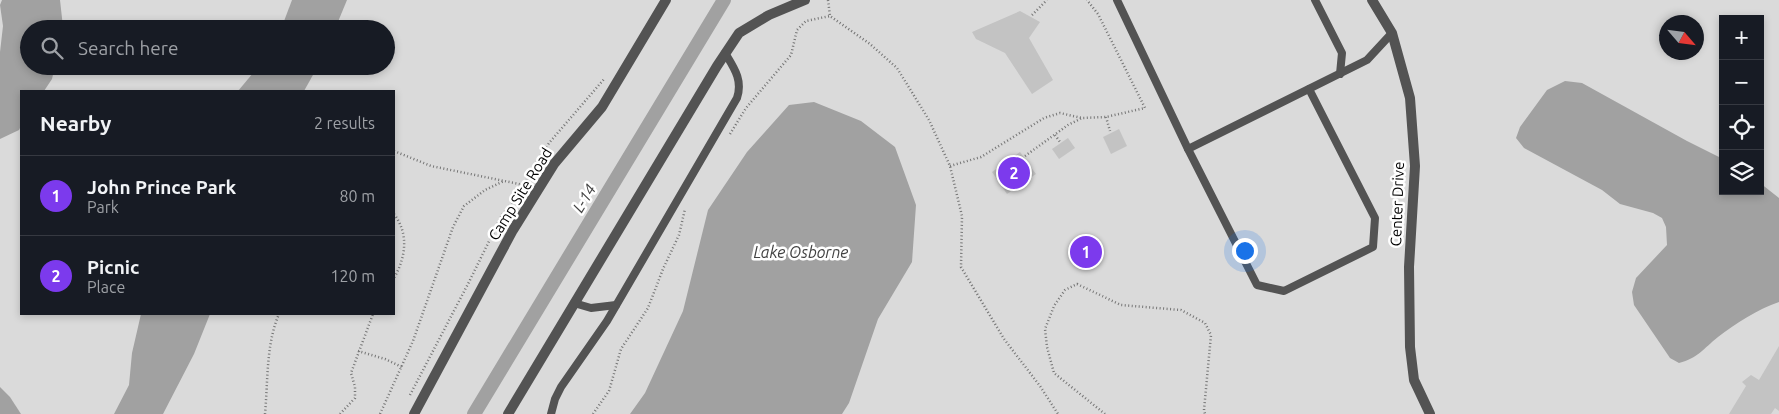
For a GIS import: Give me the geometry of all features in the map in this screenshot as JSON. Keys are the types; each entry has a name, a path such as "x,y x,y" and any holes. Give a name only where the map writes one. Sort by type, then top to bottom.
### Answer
{"street":[{"name":"Camp Site Road","path":"414,414 513,230 554,164 602,107 666,0"},
{"path":"508,414 725,53 739,33 769,14 805,0"},
{"name":"Center Drive","path":"1372,0 1392,33 1410,98 1415,166 1409,267 1410,347 1414,380 1430,414"}],"lane":[{"path":"1117,0 1188,149 1257,285 1284,291 1373,247 1375,218 1308,89"},
{"path":"1315,0 1342,53 1340,74"},
{"path":"1188,149 1367,60 1392,33"},
{"path":"551,414 554,399 561,387 616,305 737,98 740,90 738,76 725,53"},
{"path":"574,303 591,308 616,305"}],"path":[{"path":"828,0 830,16"},
{"path":"1032,14 1047,0"},
{"path":"950,166 962,164 981,156 1044,118 1060,113 1082,118 1106,117 1145,108 1098,14 1087,0"},
{"path":"725,141 746,108 791,55 797,30 806,21 830,16 870,44 897,68 929,120 950,166 962,216 960,267 1004,339 1040,386 1058,414"},
{"path":"1106,117 1110,131"},
{"path":"1025,156 1082,118"},
{"path":"1055,135 1060,142"},
{"path":"395,150 432,166 524,185"},
{"path":"380,414 402,367 425,310 453,227 464,206 485,190 504,181"},
{"path":"593,414 609,391 621,350 648,308 679,235 685,209"},
{"path":"395,216 402,228 405,251 395,276"},
{"path":"1105,414 1054,373 1047,347 1045,329 1054,306 1065,290 1077,284 1121,305 1181,310 1204,323 1211,335 1205,384 1205,414"},
{"path":"265,414 270,350 279,315"},
{"path":"340,414 355,398 355,387 351,373 373,315"},
{"path":"358,351 385,359 402,367"}],"shaded area":[{"path":"0,0 1779,0 1779,414 0,414"}],"water":[{"path":"2,0 60,0 62,20 20,20 20,75 53,75 45,90 20,90 20,128 0,139 0,52 3,26 0,5"},
{"path":"292,0 347,0 339,20 284,20"},
{"path":"251,75 313,75 305,90 239,90"},
{"path":"1565,81 1582,83 1719,157 1719,195 1764,195 1764,186 1779,198 1779,302 1739,322 1691,359 1679,363 1670,358 1634,305 1632,292 1636,278 1667,245 1666,227 1662,218 1653,213 1620,204 1602,190 1524,148 1516,138 1520,127 1547,90"},
{"name":"Lake Osborne","path":"814,102 861,121 895,147 916,205 912,262 878,319 849,403 842,414 630,414 645,393 683,311 708,210 747,152 789,105"},
{"path":"141,315 210,315 194,354 163,414 114,414 129,385 132,353"},
{"path":"0,387 10,397 21,414 0,414"}],"building":[{"path":"1020,11 1040,22 1029,38 1053,80 1032,94 1005,53 976,39 972,32"},
{"path":"1119,129 1127,146 1111,154 1103,137"},
{"path":"1068,138 1075,148 1059,159 1052,149"},
{"path":"1020,152 1036,174 1007,194 992,172"},
{"path":"1779,346 1779,411 1775,408 1771,414 1729,414 1746,386 1742,382 1751,375 1759,380"}],"waterway":[{"name":"L-14","path":"474,414 724,0"}],"place":[{"name":"Picnic","path":"1014,173"},
{"name":"John Prince Park","path":"1086,252"}]}
